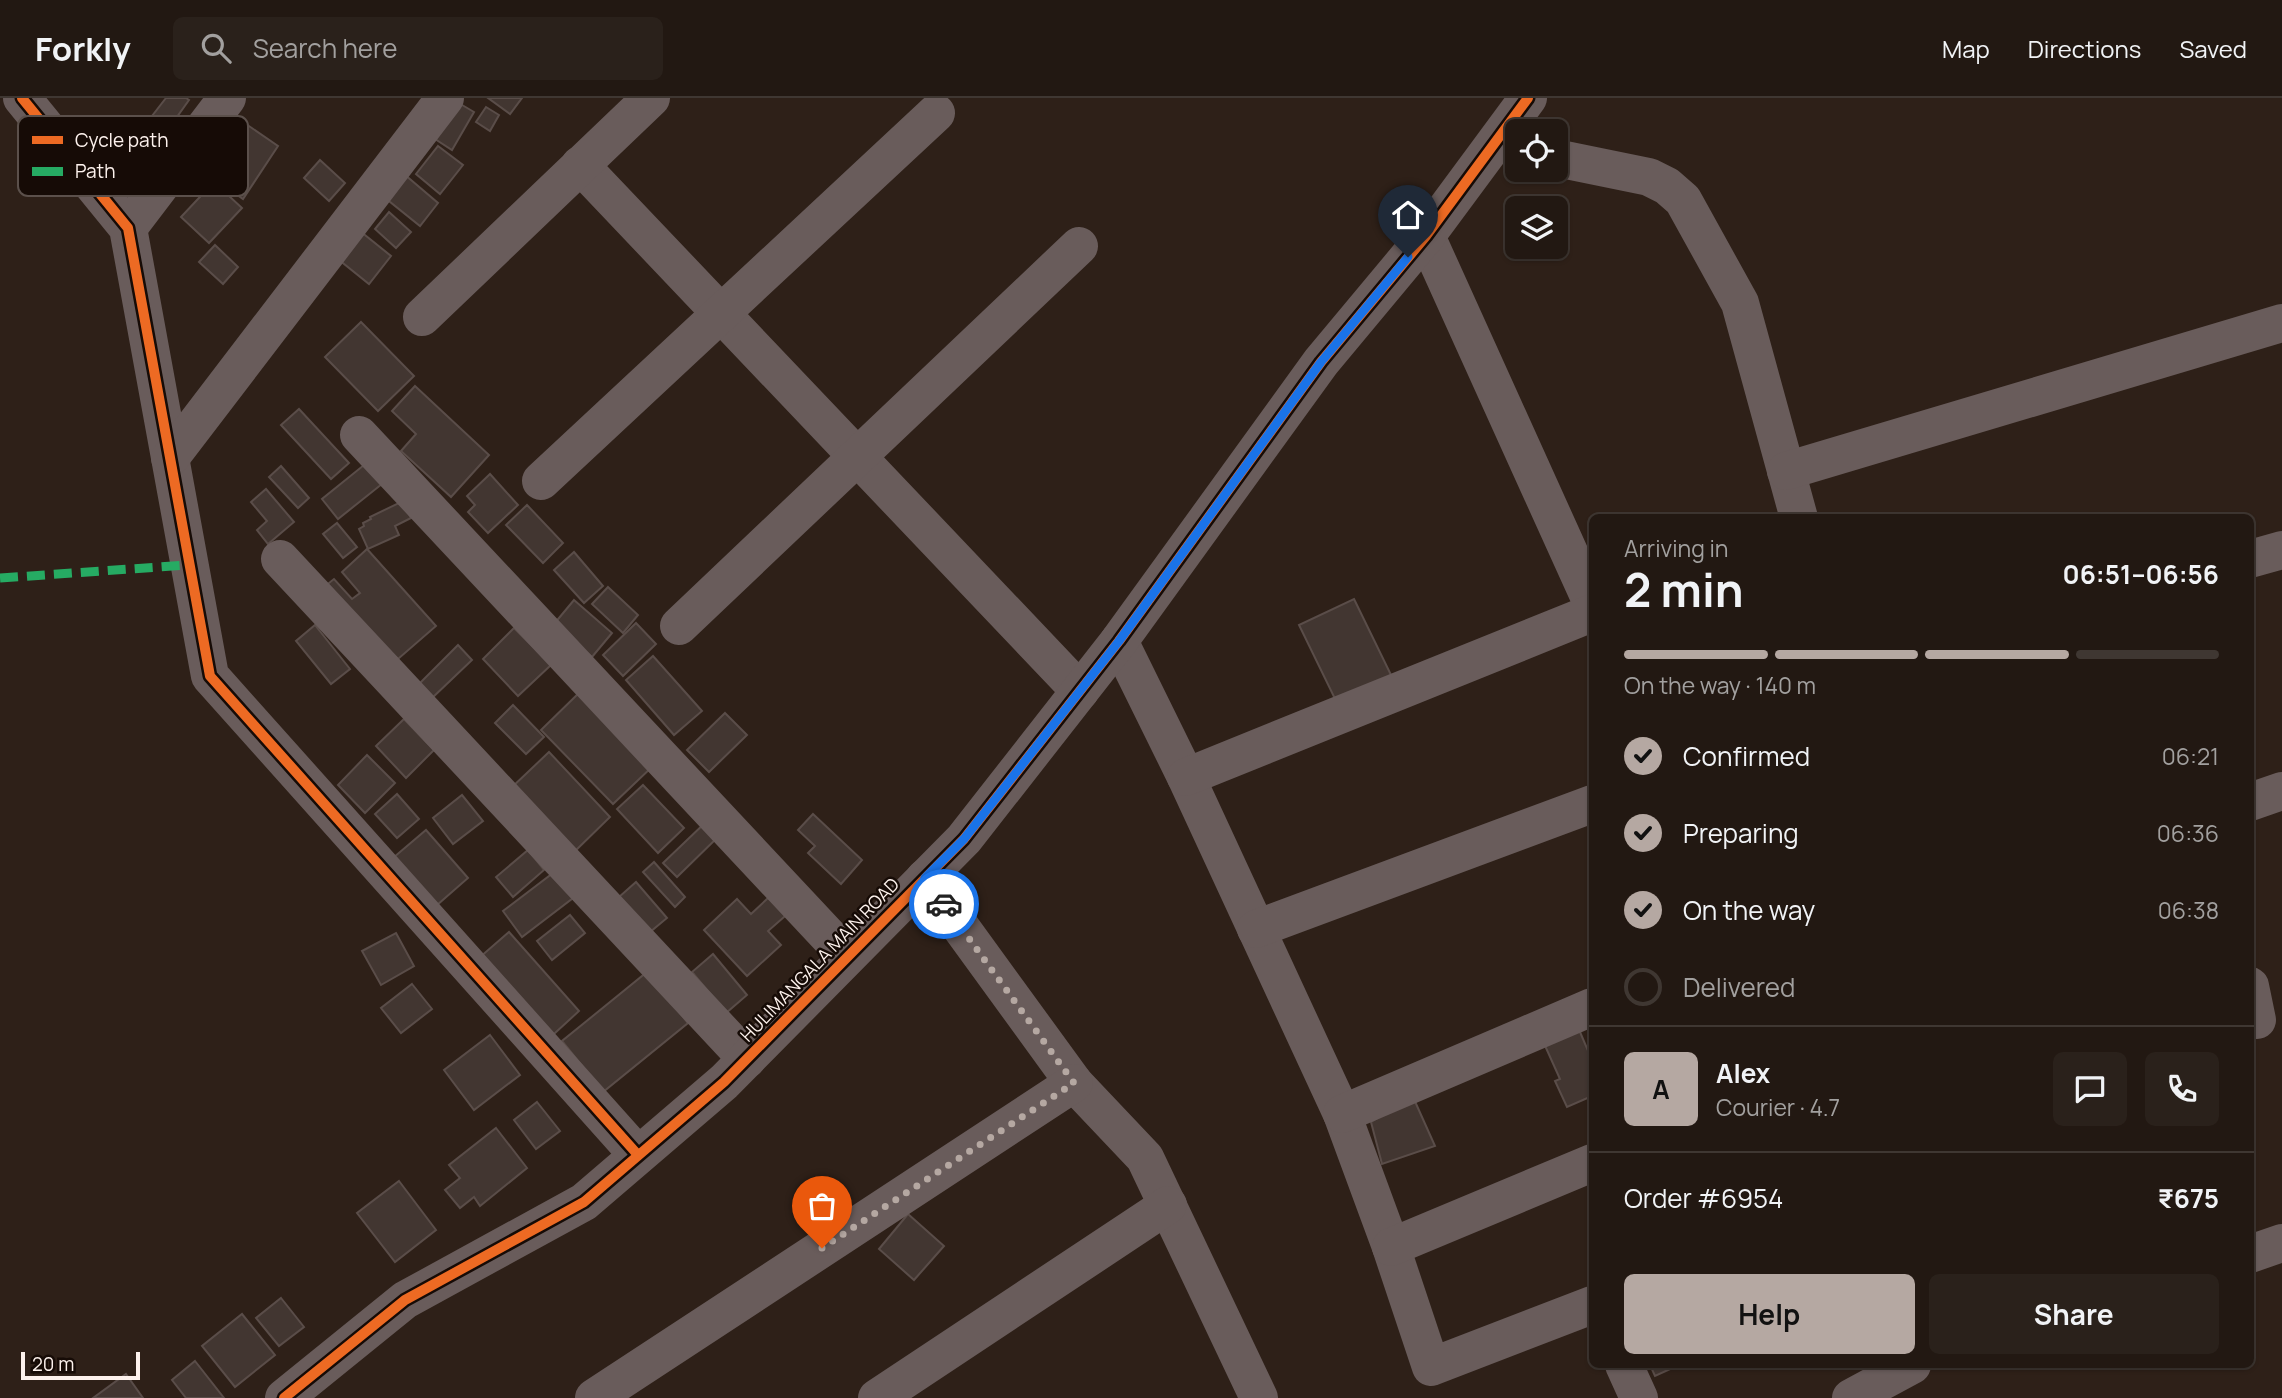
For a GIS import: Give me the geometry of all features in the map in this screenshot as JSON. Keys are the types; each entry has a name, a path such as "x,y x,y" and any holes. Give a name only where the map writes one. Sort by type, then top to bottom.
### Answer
{"street":[{"path":"22,98 37,116"},
{"path":"213,116 227,98"},
{"path":"170,458 445,98"},
{"path":"422,317 651,98"},
{"name":"HULIMANGALA MAIN ROAD","path":"1518,119 1528,98"},
{"path":"541,481 936,113"},
{"name":"HULIMANGALA MAIN ROAD","path":"284,1398 405,1300 584,1202 724,1082 964,839 1119,641 1321,362 1426,236 1505,148"},
{"path":"1568,160 1649,177 1667,186 1683,200 1740,303 1798,514"},
{"path":"580,165 1080,691"},
{"path":"102,196 128,228 210,676 638,1155"},
{"path":"128,228 152,196"},
{"path":"1426,236 1589,596"},
{"path":"679,626 1079,246"},
{"path":"1786,471 2282,323"},
{"path":"359,435 847,956"},
{"path":"2254,558 2282,550"},
{"path":"280,559 747,1059"},
{"path":"1186,777 1589,614"},
{"path":"1119,641 1186,777 1342,1114 1431,1367 1589,1306"},
{"path":"2254,801 2282,791"},
{"path":"1256,929 1589,805"},
{"path":"925,878 1074,1083 1145,1158 1252,1395"},
{"path":"1342,1114 1589,1008"},
{"path":"594,1398 1074,1083"},
{"path":"1391,1247 1589,1164"},
{"path":"877,1398 1168,1205"},
{"path":"2254,1253 2282,1243"},
{"path":"1625,1368 1639,1398"},
{"path":"1851,1398 1906,1368"}],"building":[{"path":"166,98 189,100 178,116 152,116"},
{"path":"488,98 522,98 510,114"},
{"path":"457,102 474,112 452,150 435,139"},
{"path":"486,107 499,115 490,131 476,122"},
{"path":"248,125 278,146 248,191"},
{"path":"438,146 463,165 440,194 416,174"},
{"path":"320,160 345,183 329,201 304,178"},
{"path":"404,174 438,203 420,226 384,197"},
{"path":"201,196 229,196 242,208 209,243 181,217"},
{"path":"389,212 411,232 396,248 375,229"},
{"path":"355,227 391,256 369,284 333,255"},
{"path":"215,245 238,267 223,284 199,262"},
{"path":"361,322 414,376 378,411 325,357"},
{"path":"415,386 489,455 451,497 401,451 416,434 392,411"},
{"path":"299,409 349,463 331,479 281,425"},
{"path":"364,465 382,484 338,519 322,499"},
{"path":"281,466 309,498 298,508 269,477"},
{"path":"490,474 518,505 488,533 468,512 475,505 467,496"},
{"path":"266,489 294,522 268,544 257,530 267,521 251,502"},
{"path":"403,501 411,518 395,526 399,535 368,549 359,529 364,526 363,523"},
{"path":"527,505 563,543 543,563 506,525"},
{"path":"337,523 357,547 343,558 323,534"},
{"path":"367,549 436,626 398,659 324,587 334,579 352,599 360,593 342,572"},
{"path":"574,552 603,586 584,603 554,570"},
{"path":"608,587 638,615 623,633 592,604"},
{"path":"1354,599 1393,679 1338,705 1299,625"},
{"path":"574,600 612,633 592,657 554,624"},
{"path":"636,623 656,644 623,676 603,655"},
{"path":"315,625 350,669 331,684 296,641"},
{"path":"514,628 551,665 518,696 483,659"},
{"path":"458,645 472,660 431,699 418,685"},
{"path":"653,656 702,711 674,735 626,680"},
{"path":"582,690 654,765 613,804 541,730"},
{"path":"513,705 544,737 526,754 495,723"},
{"path":"725,713 747,735 709,772 687,750"},
{"path":"404,719 434,750 406,778 376,746"},
{"path":"549,752 610,817 571,855 509,790"},
{"path":"367,755 395,783 365,813 338,785"},
{"path":"643,785 684,828 658,853 617,809"},
{"path":"397,794 419,819 397,838 375,814"},
{"path":"462,795 483,821 453,844 433,818"},
{"path":"813,814 862,860 841,884 808,853 815,846 798,830"},
{"path":"707,821 720,835 677,877 663,863"},
{"path":"426,830 468,878 429,912 387,863"},
{"path":"528,850 544,870 513,897 496,877"},
{"path":"654,862 685,897 675,907 643,872"},
{"path":"557,870 577,895 522,937 503,911"},
{"path":"636,882 667,918 650,932 619,897"},
{"path":"768,898 792,910 768,931 781,945 747,976 704,930 737,899 751,914"},
{"path":"570,915 585,933 552,960 537,941"},
{"path":"509,932 579,1011 543,1044 472,964"},
{"path":"396,933 414,966 381,985 362,951"},
{"path":"713,954 747,995 726,1013 692,972"},
{"path":"647,972 688,1023 603,1092 562,1041"},
{"path":"412,984 432,1009 401,1033 381,1008"},
{"path":"1577,1025 1589,1053 1589,1097 1567,1107 1555,1081 1560,1079 1542,1039"},
{"path":"490,1035 520,1075 474,1110 444,1070"},
{"path":"1413,1097 1435,1146 1382,1164 1371,1122"},
{"path":"537,1102 560,1131 536,1149 514,1120"},
{"path":"496,1128 527,1168 480,1206 474,1197 460,1208 445,1190 460,1178 449,1165"},
{"path":"399,1181 436,1230 395,1262 357,1213"},
{"path":"908,1214 944,1246 914,1280 879,1249"},
{"path":"281,1298 304,1327 279,1346 256,1318"},
{"path":"242,1314 275,1355 235,1387 202,1346"},
{"path":"195,1361 224,1398 186,1398 172,1380"},
{"path":"1651,1368 1672,1368 1655,1376"},
{"path":"126,1374 143,1398 93,1398"}],"marked path":[{"path":"0,578 188,565"}],"cycle path":[{"path":"22,98 37,116"},
{"path":"284,1398 405,1300 584,1202 724,1082 964,839 1119,641 1321,362 1426,236 1528,98"},
{"path":"102,196 128,228 210,676 638,1155"}],"way so far":[{"path":"822,1248 1074,1083 944,904"}],"route":[{"path":"944,904 925,878 964,839 1119,641 1321,362 1408,257"}]}
